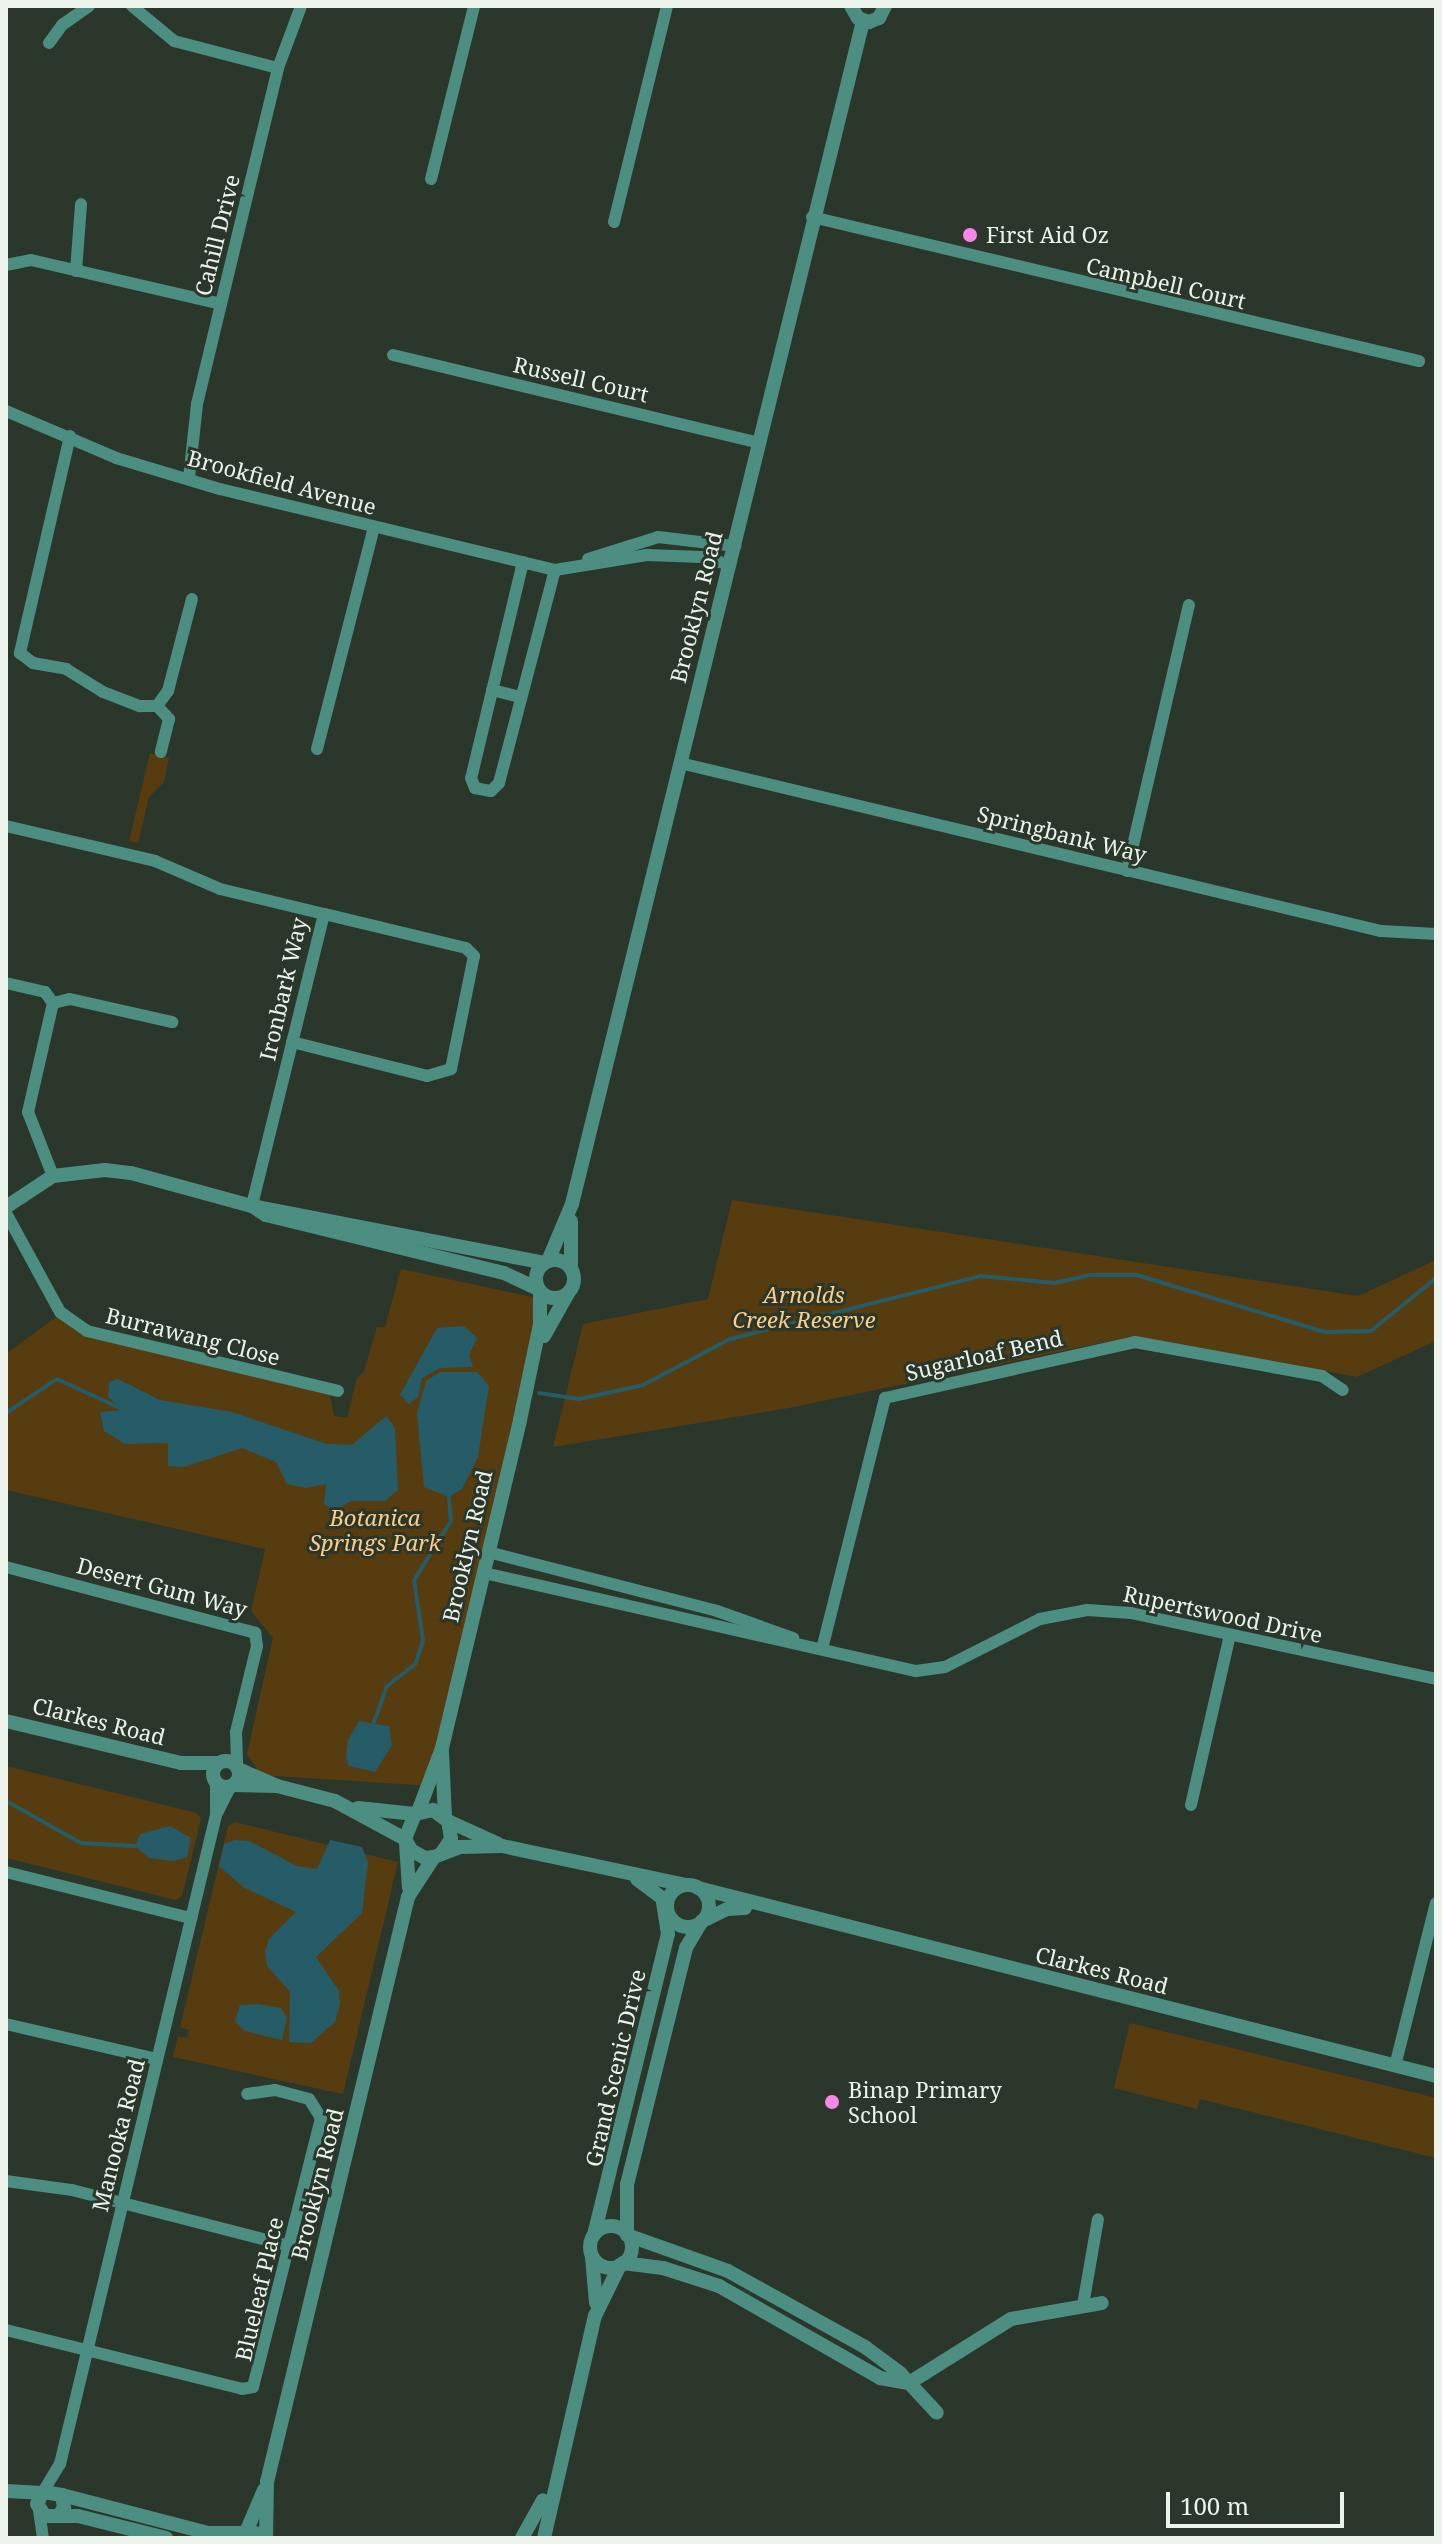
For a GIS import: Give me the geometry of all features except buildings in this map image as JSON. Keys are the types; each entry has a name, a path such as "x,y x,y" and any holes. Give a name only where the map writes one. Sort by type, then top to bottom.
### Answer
{"street":[{"path":"49,43 62,25 89,6"},
{"path":"132,6 174,41 278,68"},
{"name":"Cahill Drive","path":"189,478 197,404 278,68 301,6"},
{"path":"431,179 474,6"},
{"path":"614,222 667,6"},
{"path":"851,6 863,21 879,18 885,6"},
{"name":"Brooklyn Road","path":"546,1262 572,1204 735,546 812,217 863,21"},
{"path":"76,271 81,204"},
{"name":"Campbell Court","path":"812,217 1419,361"},
{"path":"6,265 31,260 221,304"},
{"name":"Russell Court","path":"393,355 759,443"},
{"name":"Brookfield Avenue","path":"6,411 116,458 374,527 555,570 679,555 730,565"},
{"path":"20,653 70,436"},
{"path":"317,749 374,527"},
{"path":"678,537 679,555"},
{"path":"523,562 471,778 475,788 483,790 491,791 499,783 555,570 639,541 678,537 735,546"},
{"path":"157,706 168,691 192,599"},
{"path":"1127,871 1189,605"},
{"path":"6,659 20,653"},
{"path":"20,653 33,663 66,669 103,692 140,706 157,706 169,719 161,752"},
{"path":"492,690 520,697"},
{"name":"Springbank Way","path":"680,763 1381,931 1436,934"},
{"name":"Ironbark Way","path":"6,826 155,861 220,889 324,914 252,1206"},
{"path":"292,1042 427,1076 451,1069 474,956 466,948 324,914"},
{"path":"6,983 45,992 53,1003 28,1112 53,1176"},
{"path":"53,1003 70,999 172,1022"},
{"path":"6,1207 53,1176 105,1170 131,1173 252,1206 266,1215 504,1273 555,1298 570,1290 571,1269 558,1260 546,1262 268,1205 252,1206"},
{"name":"Brooklyn Road","path":"571,1269 572,1204"},
{"name":"Burrawang Close","path":"6,1213 60,1312 87,1331 338,1391"},
{"path":"539,1290 537,1272 546,1262"},
{"name":"Brooklyn Road","path":"416,1813 442,1748 484,1573 535,1354 539,1290"},
{"name":"Brooklyn Road","path":"535,1354 570,1290"},
{"name":"Sugarloaf Bend","path":"822,1649 885,1398 1135,1342 1322,1376 1343,1390"},
{"name":"Rupertswood Drive","path":"488,1552 717,1611 822,1649"},
{"name":"Desert Gum Way","path":"6,1567 255,1633 257,1646 236,1732 219,1763"},
{"name":"Rupertswood Drive","path":"484,1573 916,1671 945,1667 1040,1619 1087,1610 1131,1613 1436,1679"},
{"path":"628,1606 632,1590"},
{"path":"1191,1805 1230,1635"},
{"name":"Clarkes Road","path":"6,1721 181,1763 224,1784 277,1786"},
{"name":"Desert Gum Way","path":"236,1732 238,1768"},
{"name":"Brooklyn Road","path":"442,1748 447,1819"},
{"name":"Clarkes Road","path":"181,1763 219,1763 277,1786 354,1808 416,1813"},
{"path":"219,1763 224,1784"},
{"path":"224,1784 238,1768"},
{"name":"Manooka Road","path":"43,2493 60,2464 224,1784"},
{"name":"Clarkes Road","path":"354,1808 405,1841"},
{"path":"433,1810 447,1819 451,1839 437,1855 418,1855 405,1841 416,1813 433,1810"},
{"name":"Clarkes Road","path":"447,1819 502,1846 692,1887 758,1907 1436,2076"},
{"name":"Brooklyn Road","path":"266,2538 267,2482 408,1897 405,1841"},
{"name":"Clarkes Road","path":"437,1855 502,1846"},
{"name":"Brooklyn Road","path":"408,1897 437,1855"},
{"path":"6,1872 191,1918"},
{"name":"Clarkes Road","path":"630,1874 662,1898 680,1926 702,1921 727,1909 758,1907"},
{"path":"667,1910 671,1894 692,1887 709,1904 702,1921"},
{"path":"1395,2066 1436,1903"},
{"name":"Grand Scenic Drive","path":"595,2316 594,2235 665,1952 667,1910"},
{"name":"Grand Scenic Drive","path":"544,2538 595,2316 631,2252 627,2235 627,2184 682,1959 702,1921"},
{"path":"6,2024 157,2059"},
{"name":"Blueleaf Place","path":"87,2351 253,2387 290,2246 320,2112 315,2102 275,2090 247,2094"},
{"path":"6,2181 72,2190 290,2246"},
{"path":"1083,2305 1098,2219"},
{"path":"594,2235 608,2226 751,2282 865,2347 909,2383 937,2413"},
{"path":"592,2257 603,2266 622,2264 663,2268 719,2286 880,2378 909,2383 1011,2319 1102,2303"},
{"path":"6,2330 87,2351"},
{"name":"Manooka Road","path":"60,2464 62,2495"},
{"name":"Grand Scenic Drive","path":"522,2538 560,2466"},
{"name":"Brooklyn Road","path":"241,2534 267,2482"},
{"path":"6,2491 22,2495 62,2495 208,2533 266,2538"},
{"path":"43,2493 39,2509 43,2537"},
{"path":"22,2495 39,2509 58,2515 166,2538"},
{"path":"43,2537 64,2508 62,2495"}],"green space":[{"path":"150,753 169,758 164,782 149,797 138,843 129,841"},
{"name":"Arnolds Creek Reserve","path":"732,1200 1358,1296 1436,1260 1436,1341 1357,1377 1134,1336 789,1408 553,1447 583,1324 708,1299"},
{"name":"Botanica Springs Park","path":"401,1269 532,1297 540,1315 431,1786 261,1775 247,1754 273,1638 251,1611 265,1549 6,1490 6,1354 63,1312 86,1335 330,1395 334,1416 347,1418 357,1378 364,1372 377,1327 385,1327"},
{"path":"6,1766 197,1813 201,1819 182,1896 176,1900 6,1858"},
{"path":"235,1822 398,1862 343,2094 173,2057 178,2036 187,2038 189,2030 180,2027 228,1826"},
{"path":"1130,2023 1436,2098 1436,2158 1200,2099 1197,2109 1114,2088"}],"water":[{"path":"464,1326 477,1338 469,1355 473,1367 440,1368 422,1378 418,1397 409,1404 400,1395 437,1328"},
{"path":"440,1372 477,1372 489,1386 478,1457 462,1489 449,1497 424,1487 417,1413 426,1381"},
{"path":"118,1379 160,1400 232,1412 327,1444 352,1445 386,1416 395,1428 398,1490 385,1501 351,1501 334,1511 324,1504 326,1484 306,1488 287,1484 276,1462 242,1448 184,1467 168,1466 168,1443 125,1444 104,1431 100,1412 123,1410 108,1397 109,1382"},
{"path":"359,1721 389,1726 392,1745 375,1772 349,1766 346,1758 348,1740"},
{"path":"170,1826 191,1838 187,1857 174,1861 149,1858 135,1846 140,1834"},
{"path":"235,1840 249,1841 297,1866 317,1869 330,1840 362,1847 368,1862 362,1913 316,1957 339,1991 340,2004 335,2022 311,2043 289,2042 290,1992 267,1966 265,1951 269,1939 296,1912 243,1887 219,1866 224,1844"},
{"path":"240,2005 281,2008 287,2018 282,2040 245,2031 235,2021"}],"waterway":[{"path":"539,1393 579,1399 643,1385 730,1339 980,1276 1055,1283 1090,1275 1137,1275 1325,1332 1371,1331 1436,1278"},
{"path":"6,1413 57,1379 124,1410"},
{"path":"374,1722 387,1686 416,1663 423,1640 414,1580 451,1521 449,1497"},
{"path":"6,1801 81,1843 135,1846"}],"place":[{"name":"First Aid Oz","path":"970,235"},
{"name":"Binap Primary School","path":"832,2102"}]}
